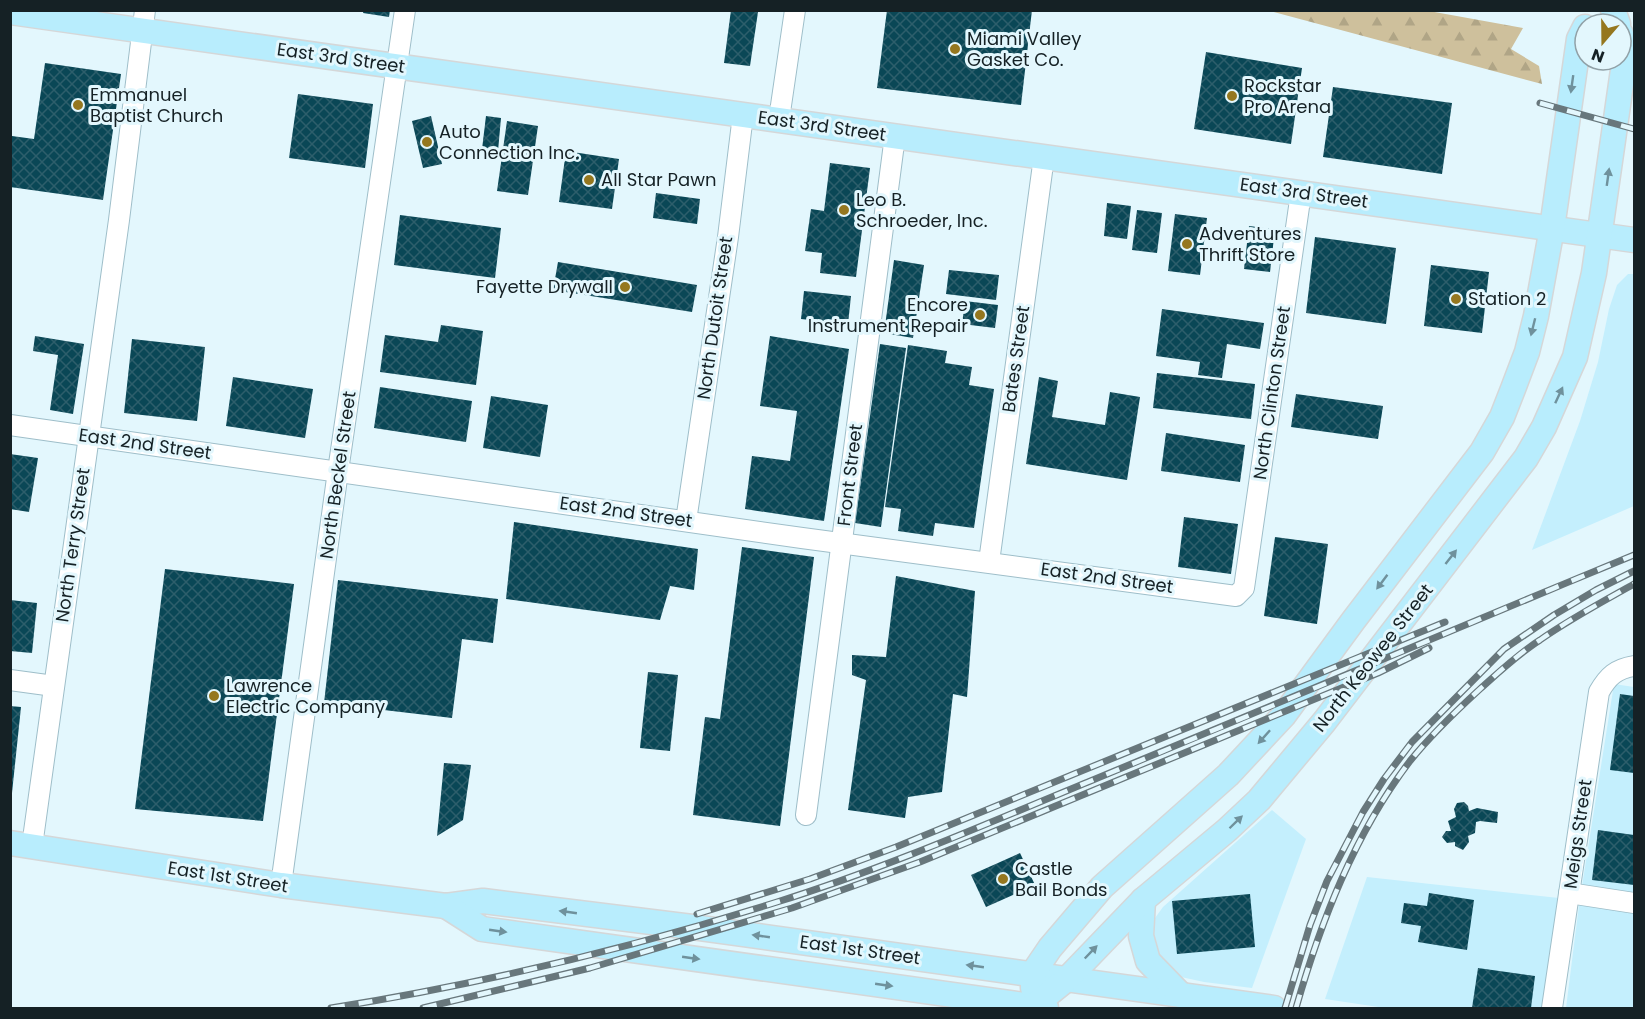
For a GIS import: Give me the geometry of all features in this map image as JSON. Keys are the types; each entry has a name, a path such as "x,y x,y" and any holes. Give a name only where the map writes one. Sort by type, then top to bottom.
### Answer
{"main road":[{"name":"East 3rd Street","path":"10,12 144,20 397,66 1635,240"},
{"name":"North Keowee Street","path":"1033,973 1064,930 1102,887 1228,775 1284,716 1353,621 1482,452 1502,417 1527,352 1536,316 1552,228 1574,72"},
{"name":"North Keowee Street","path":"1038,1008 1143,900 1227,830 1259,800 1295,759 1526,458 1545,426 1575,357 1594,273 1623,72"},
{"name":"East 1st Street","path":"21,844 281,885 446,906 483,901 1033,973 1274,1008"},
{"path":"1143,900 1141,936 1148,961 1180,995"},
{"name":"East 1st Street","path":"446,906 482,929 1038,1008"},
{"path":"1033,973 1038,1008"},
{"path":"927,991 959,1008"}],"street":[{"name":"North Beckel Street","path":"281,885 405,10"},
{"path":"779,119 795,10"},
{"name":"North Terry Street","path":"21,844 54,686 144,20"},
{"name":"North Dutoit Street","path":"686,521 728,237 743,114"},
{"name":"Front Street","path":"806,815 894,136"},
{"name":"Bates Street","path":"989,562 1044,157"},
{"name":"North Clinton Street","path":"1241,593 1244,588 1301,193"},
{"name":"East 2nd Street","path":"10,425 686,521 1236,596 1241,593"},
{"name":"Meigs Street","path":"1552,1008 1599,692 1606,679 1627,667"},
{"path":"10,680 54,686"},
{"path":"1569,893 1635,903"}],"shaded area":[{"path":"1628,274 1634,274 1634,506 1532,550 1580,421 1598,362 1609,309 1617,285"},
{"path":"1614,684 1634,687 1634,1008 1566,1008 1579,905"},
{"path":"1272,810 1306,839 1252,988 1204,982 1168,972 1151,940 1155,918 1163,907"},
{"path":"1367,877 1559,898 1542,1008 1385,1008 1325,999"}],"green space":[{"path":"1270,11 1429,11 1523,28 1511,49 1539,66 1542,84"}],"building":[{"path":"364,10 390,10 389,17 363,13"},
{"path":"731,10 758,12 750,66 724,63"},
{"name":"Miami Valley Gasket Co.","path":"887,10 1032,10 1021,105 877,88"},
{"name":"Rockstar Pro Arena","path":"1206,52 1302,68 1291,144 1194,129"},
{"name":"Emmanuel Baptist Church","path":"45,63 121,74 103,200 10,187 12,136 34,139"},
{"path":"1333,87 1452,103 1442,174 1323,157"},
{"path":"298,94 373,104 365,168 289,158"},
{"name":"Auto Connection Inc.","path":"431,116 442,164 423,168 412,121"},
{"path":"486,116 501,118 498,151 482,149"},
{"path":"507,121 538,126 528,195 497,191"},
{"name":"All Star Pawn","path":"566,151 619,159 612,209 559,202"},
{"name":"Leo B. Schroeder, Inc.","path":"830,163 870,168 856,277 820,273 822,253 805,251 811,209 824,211"},
{"path":"656,193 700,199 697,224 653,218"},
{"path":"1107,203 1131,206 1127,239 1104,236"},
{"path":"1137,210 1162,213 1157,253 1132,250"},
{"name":"Adventures Thrift Store","path":"1175,214 1207,218 1200,275 1168,271"},
{"path":"400,215 501,228 495,278 394,265"},
{"path":"1249,226 1275,229 1270,272 1244,269"},
{"path":"1315,237 1396,248 1386,324 1306,313"},
{"path":"894,260 924,265 913,338 884,333"},
{"name":"Fayette Drywall","path":"558,262 697,285 692,312 553,290"},
{"name":"Station 2","path":"1431,265 1489,272 1482,333 1424,326"},
{"path":"949,270 999,275 996,300 946,294"},
{"path":"804,291 851,296 848,324 801,319"},
{"name":"Encore Instrument Repair","path":"965,301 998,305 995,328 962,324"},
{"path":"1162,309 1264,323 1260,349 1227,344 1222,378 1198,375 1200,362 1156,356"},
{"path":"441,325 483,331 476,385 380,372 385,335 438,342"},
{"path":"35,336 84,344 73,414 50,410 58,355 33,351"},
{"path":"770,336 849,349 824,521 745,509 752,456 790,461 797,411 760,406"},
{"path":"132,339 205,347 197,421 124,413"},
{"path":"880,344 906,348 881,527 855,523"},
{"path":"908,345 947,351 945,363 972,367 969,385 994,389 974,528 935,523 933,536 898,531 901,509 885,507"},
{"path":"1157,373 1255,384 1251,419 1153,408"},
{"path":"233,377 313,389 305,438 226,426"},
{"path":"1039,377 1058,381 1052,417 1105,425 1110,392 1140,397 1127,480 1026,464"},
{"path":"380,387 472,401 466,442 374,428"},
{"path":"1296,394 1383,406 1378,439 1291,427"},
{"path":"491,396 548,405 540,457 483,448"},
{"path":"1166,433 1245,445 1240,482 1161,471"},
{"path":"10,454 38,458 29,512 10,509"},
{"path":"1184,517 1238,524 1231,574 1178,567"},
{"path":"514,522 698,549 694,590 670,586 660,620 506,599"},
{"path":"1275,537 1328,544 1317,624 1264,616"},
{"path":"742,547 814,557 780,826 693,815 705,717 720,719"},
{"name":"Lawrence Electric Company","path":"165,569 294,584 263,821 135,809"},
{"path":"896,576 975,591 967,697 953,694 942,792 908,797 905,818 848,810 866,680 852,675 852,655 886,657"},
{"path":"338,580 498,599 493,643 462,639 452,718 324,703"},
{"path":"10,600 37,603 32,653 10,651"},
{"path":"648,672 678,675 670,751 640,748"},
{"path":"1620,694 1634,696 1634,773 1610,770"},
{"path":"10,706 21,707 12,793 10,793"},
{"path":"444,763 471,765 463,820 437,836"},
{"path":"1464,802 1469,811 1477,808 1498,812 1497,823 1476,822 1475,833 1468,836 1469,842 1463,850 1455,846 1455,842 1447,843 1442,837 1446,831 1451,831 1448,821 1456,817 1454,809 1457,803"},
{"path":"1598,830 1634,835 1634,885 1592,880"},
{"name":"Castle Bail Bonds","path":"1020,853 1035,885 986,907 971,875"},
{"path":"1429,893 1474,900 1467,950 1418,942 1421,926 1401,923 1404,903 1427,906"},
{"path":"1250,894 1255,947 1177,954 1172,901"},
{"path":"1478,968 1535,976 1531,1008 1472,1008"}],"railway":[{"path":"1540,103 1634,129"},
{"path":"331,1008 444,988 556,963 667,935 817,889 973,830 1634,555"},
{"path":"1285,1008 1310,925 1327,881 1363,812 1412,742 1504,649 1554,615 1634,571"},
{"path":"1296,1008 1316,943 1341,880 1372,819 1410,761 1453,715 1516,657 1563,625 1634,584"},
{"path":"697,914 810,879 896,847 1445,622"},
{"path":"423,1008 590,968 792,908 920,862 1378,673 1429,648"}],"place":[{"name":"Miami Valley Gasket Co.","path":"955,49"},
{"name":"Rockstar Pro Arena","path":"1232,96"},
{"name":"Emmanuel Baptist Church","path":"78,105"},
{"name":"Auto Connection Inc.","path":"427,142"},
{"name":"All Star Pawn","path":"589,180"},
{"name":"Leo B. Schroeder, Inc.","path":"844,210"},
{"name":"Adventures Thrift Store","path":"1187,244"},
{"name":"Fayette Drywall","path":"625,287"},
{"name":"Station 2","path":"1456,299"},
{"name":"Encore Instrument Repair","path":"980,315"},
{"name":"Lawrence Electric Company","path":"214,696"},
{"name":"Castle Bail Bonds","path":"1003,879"}]}
